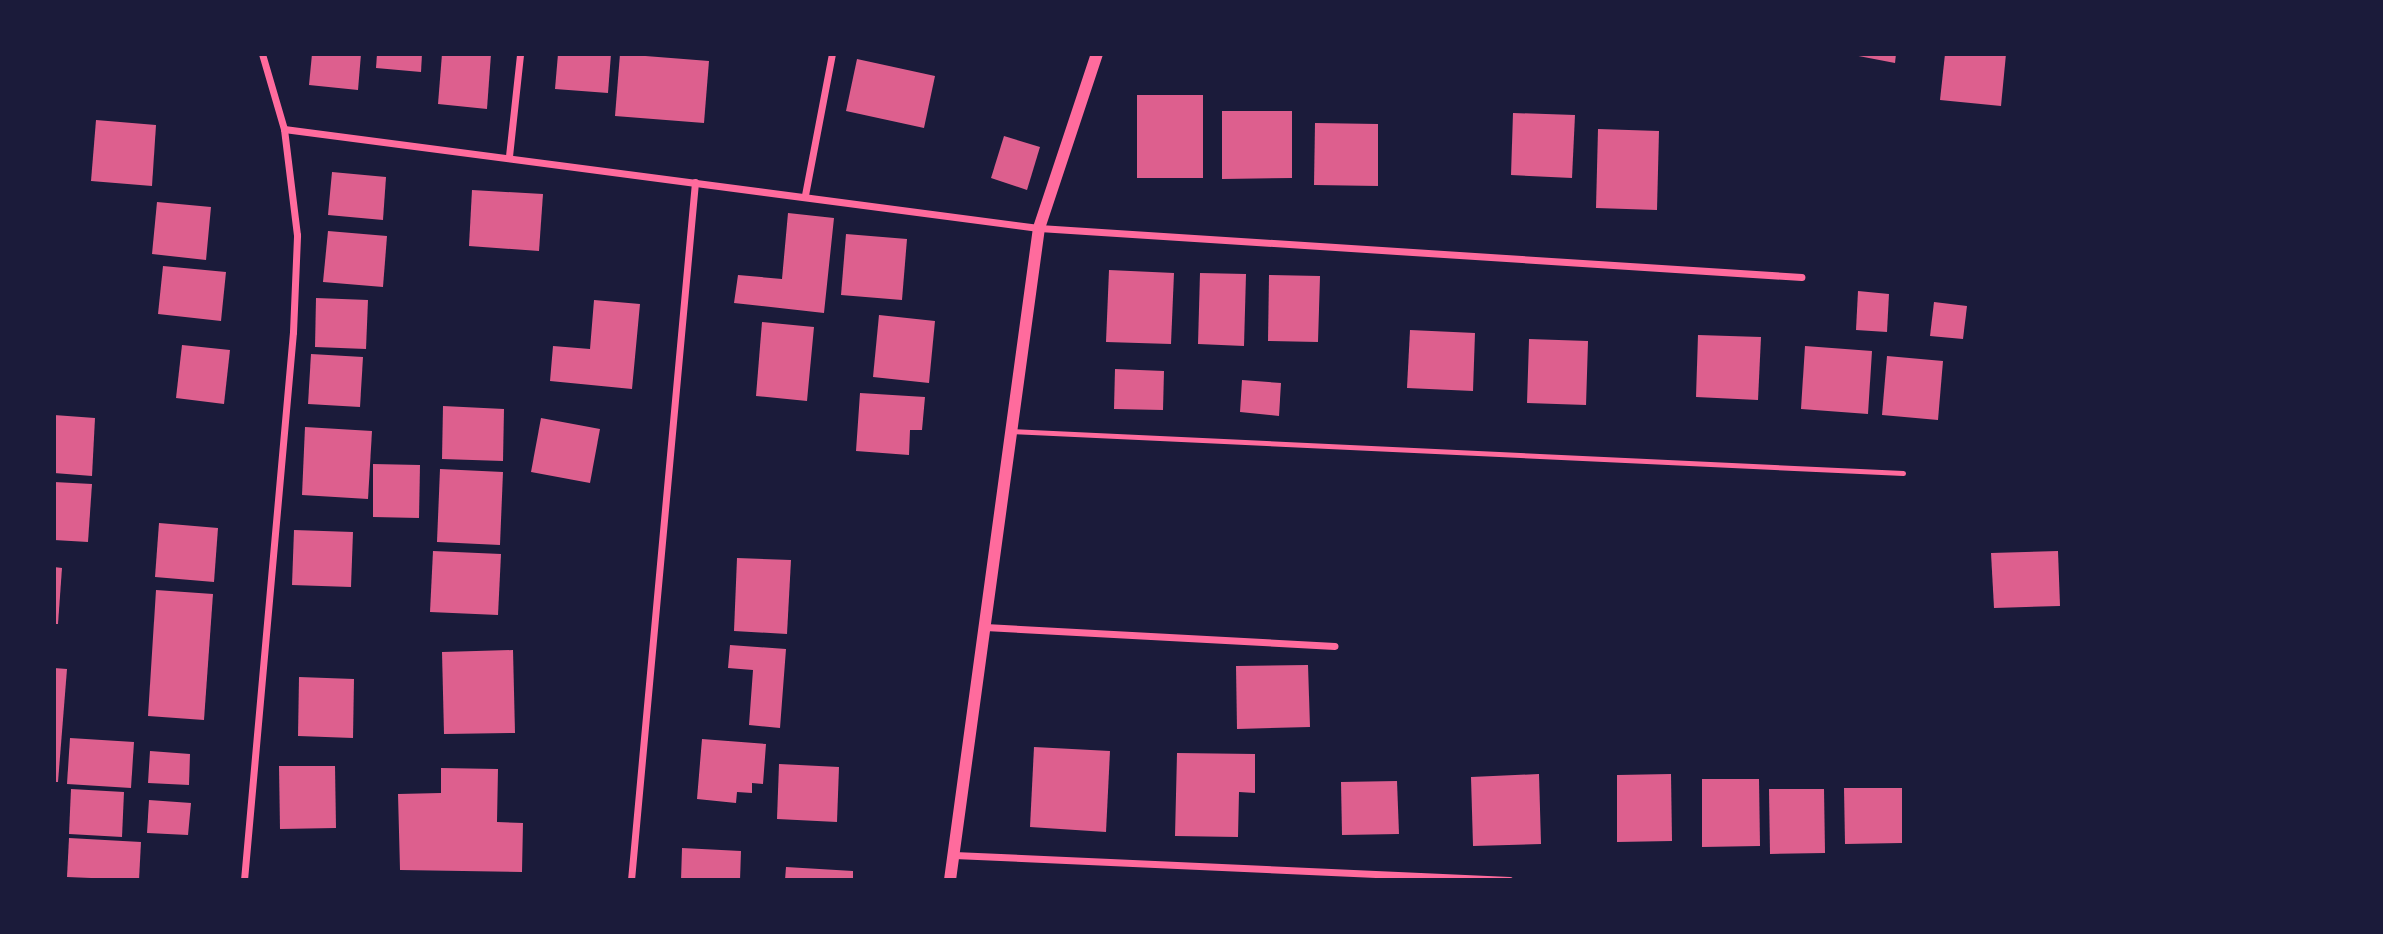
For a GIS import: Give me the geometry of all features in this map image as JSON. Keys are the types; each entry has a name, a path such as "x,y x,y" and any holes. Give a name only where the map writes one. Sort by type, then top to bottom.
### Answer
{"street":[{"path":"244,880 293,332 297,235 284,129 262,54"},
{"path":"509,156 520,54"},
{"path":"805,195 832,54"},
{"path":"950,880 985,627 1008,430 1039,228 1097,54"},
{"path":"284,129 509,156 1039,228 1801,277"},
{"path":"631,880 695,182"},
{"path":"985,627 1334,646"},
{"path":"954,855 1509,880"}],"lane":[{"path":"1008,430 1903,474"}],"building":[{"path":"312,54 361,54 358,90 309,85"},
{"path":"377,54 422,54 421,72 376,68"},
{"path":"442,54 491,54 487,109 438,104"},
{"path":"558,54 611,54 608,93 555,89"},
{"path":"620,54 709,61 704,123 615,116"},
{"path":"1848,54 1896,54 1895,63"},
{"path":"1945,54 2006,54 2001,106 1940,100"},
{"path":"857,59 935,76 924,128 846,111"},
{"path":"1137,95 1203,95 1203,178 1137,178"},
{"path":"1222,111 1292,111 1292,178 1222,179"},
{"path":"1513,113 1575,115 1572,178 1511,175"},
{"path":"96,120 156,125 152,186 91,181"},
{"path":"1315,123 1378,124 1378,186 1314,185"},
{"path":"1598,129 1659,131 1657,210 1596,208"},
{"path":"1004,136 1040,147 1027,190 991,178"},
{"path":"332,172 386,177 383,220 328,215"},
{"path":"472,190 543,194 539,251 469,246"},
{"path":"157,202 211,207 206,260 152,254"},
{"path":"788,213 834,218 824,313 734,303 738,275 782,279"},
{"path":"328,231 387,236 383,287 323,282"},
{"path":"846,234 907,239 902,300 841,295"},
{"path":"163,266 226,272 221,321 158,314"},
{"path":"1109,270 1174,273 1171,344 1106,342"},
{"path":"1200,273 1246,274 1244,346 1198,344"},
{"path":"1269,275 1320,276 1318,342 1268,341"},
{"path":"1858,291 1889,294 1887,332 1856,330"},
{"path":"316,298 368,300 366,349 315,347"},
{"path":"594,300 640,304 632,389 550,381 553,346 590,349"},
{"path":"1934,302 1967,306 1963,339 1930,336"},
{"path":"879,315 935,321 929,383 873,377"},
{"path":"762,322 814,327 807,401 756,396"},
{"path":"1410,330 1475,333 1473,391 1407,388"},
{"path":"1698,335 1761,337 1758,400 1696,397"},
{"path":"1529,339 1588,341 1586,405 1527,403"},
{"path":"182,345 230,350 224,404 176,398"},
{"path":"1805,346 1872,351 1868,414 1801,409"},
{"path":"311,354 363,357 360,407 308,404"},
{"path":"1887,356 1943,361 1938,420 1882,415"},
{"path":"1115,369 1164,371 1163,410 1114,409"},
{"path":"1242,380 1281,383 1279,416 1240,412"},
{"path":"860,393 925,397 922,430 910,430 909,455 856,451"},
{"path":"443,406 504,409 503,461 442,459"},
{"path":"54,415 95,418 92,476 54,473"},
{"path":"541,418 600,429 590,483 531,472"},
{"path":"305,427 372,431 368,499 302,495"},
{"path":"373,464 420,465 419,518 373,517"},
{"path":"440,469 503,472 500,545 437,542"},
{"path":"54,482 92,484 88,542 54,540"},
{"path":"159,523 218,528 214,582 155,577"},
{"path":"294,530 353,532 351,587 292,585"},
{"path":"433,551 501,554 498,615 430,612"},
{"path":"2058,551 2060,606 1994,608 1991,553"},
{"path":"737,558 791,560 787,634 734,631"},
{"path":"54,567 62,568 58,624 54,624"},
{"path":"156,590 213,594 204,720 148,716"},
{"path":"730,645 786,649 780,728 749,725 753,670 728,668"},
{"path":"513,650 515,733 444,734 442,652"},
{"path":"1308,665 1310,727 1237,729 1236,666"},
{"path":"54,668 67,669 58,782 54,782"},
{"path":"299,677 354,679 353,738 298,736"},
{"path":"70,738 134,742 131,788 67,784"},
{"path":"702,739 766,744 763,784 752,783 752,793 737,792 736,803 697,799"},
{"path":"1034,747 1110,751 1106,832 1030,827"},
{"path":"150,751 190,754 189,785 148,783"},
{"path":"1177,753 1255,754 1255,793 1239,792 1238,837 1175,836"},
{"path":"779,764 839,767 837,822 777,819"},
{"path":"279,766 335,766 336,828 280,829"},
{"path":"441,768 498,769 497,822 523,823 522,872 400,870 398,794 441,793"},
{"path":"1539,774 1541,844 1473,846 1471,777"},
{"path":"1671,774 1672,841 1617,842 1617,775"},
{"path":"1702,779 1759,779 1760,846 1702,847"},
{"path":"1397,781 1399,834 1342,835 1341,782"},
{"path":"1844,788 1902,788 1902,843 1845,844"},
{"path":"71,789 124,792 122,837 69,834"},
{"path":"1769,789 1824,789 1825,853 1770,854"},
{"path":"149,800 191,803 188,835 147,833"},
{"path":"69,838 141,842 139,880 67,877"},
{"path":"682,848 741,851 740,880 681,880"},
{"path":"786,867 853,871 853,880 785,880"}]}
